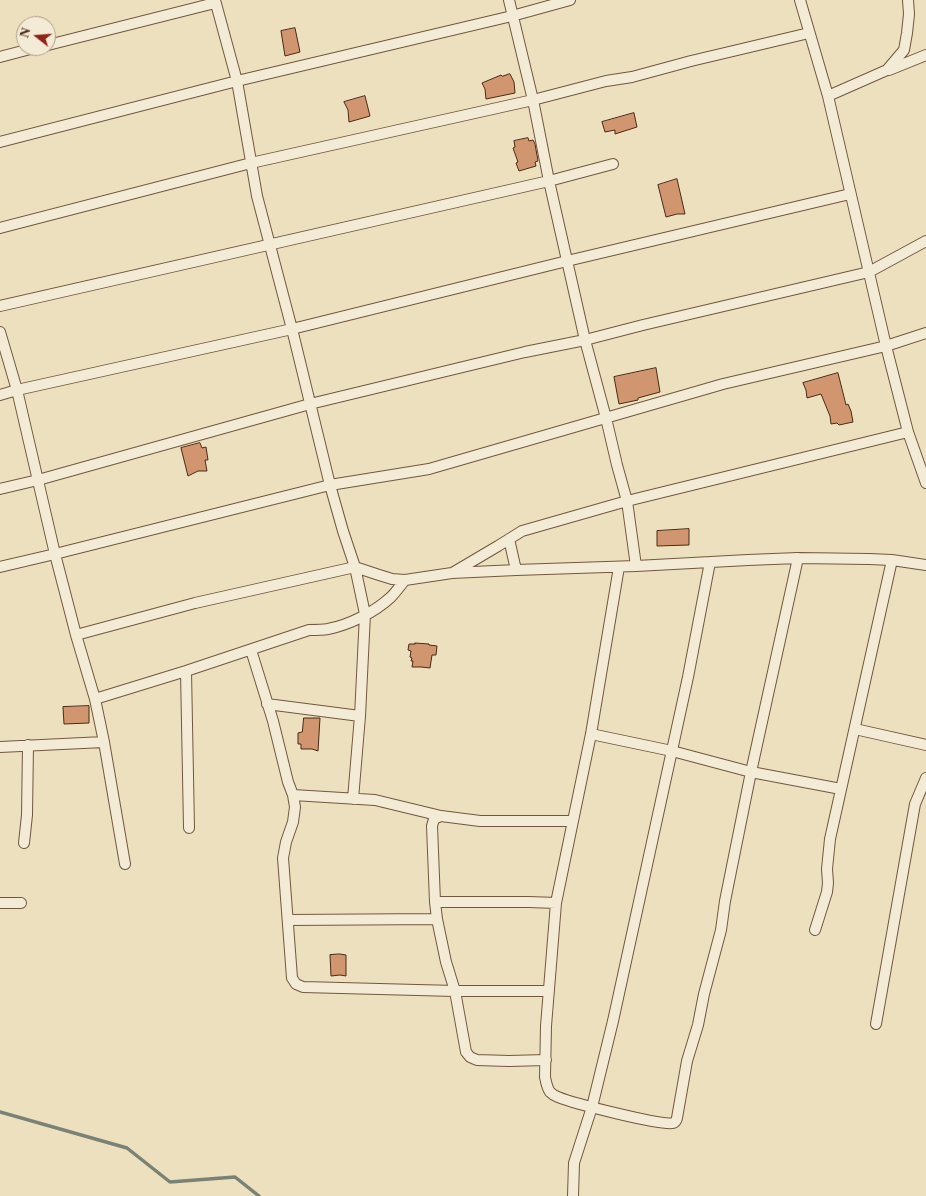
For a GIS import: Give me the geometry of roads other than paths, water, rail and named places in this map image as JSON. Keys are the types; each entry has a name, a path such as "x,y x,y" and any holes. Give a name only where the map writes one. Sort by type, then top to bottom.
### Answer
{"street":[{"path":"509,0 533,100 549,181 585,340 617,465 628,501 636,566"},
{"path":"0,142 236,81 512,16 570,0"},
{"path":"800,0 828,96 886,346 908,432 926,483"},
{"path":"888,70 904,50 909,14 908,0"},
{"path":"56,43 215,1 236,81 257,196 292,329 330,485 355,567 365,614 354,799"},
{"path":"0,228 251,163 533,100 606,81 632,77 691,61 810,33"},
{"path":"0,57 16,53"},
{"path":"828,96 926,55"},
{"path":"0,306 549,181 613,164"},
{"path":"0,395 292,329 567,261 850,194"},
{"path":"0,489 38,480 310,404 869,272 926,241"},
{"path":"0,332 17,390 55,554 76,635 95,699 126,864"},
{"path":"0,567 330,485 429,469 723,384 886,346 926,332"},
{"path":"452,573 522,531 628,501 908,432"},
{"path":"509,539 516,570"},
{"path":"76,635 195,603 355,567 392,579 405,580 452,573 619,567 798,558 892,560 926,565"},
{"path":"619,567 591,734 556,903 546,1026 546,1077 550,1092 556,1096 592,1107 654,1122 672,1123 675,1121 687,1061 698,1025 704,994 721,930 725,901 750,772 798,558"},
{"path":"815,930 827,892 827,869 830,839 892,560"},
{"path":"573,1196 574,1163 592,1107 613,1022 688,677 710,562"},
{"path":"95,699 186,672 309,630 340,626 365,614 390,597 405,580"},
{"path":"251,650 273,721 295,807 283,858 292,978 296,984 303,987 455,991 549,991"},
{"path":"186,672 189,828"},
{"path":"267,704 360,716"},
{"path":"854,729 926,745"},
{"path":"591,734 672,751 750,772 841,789"},
{"path":"0,746 104,742"},
{"path":"24,843 27,814 28,745"},
{"path":"876,1024 915,804 926,778"},
{"path":"293,795 375,800 441,816 480,821 573,821"},
{"path":"441,816 434,819 432,826 435,902 446,962 455,991 466,1052 470,1057 478,1060 546,1060"},
{"path":"435,902 556,903"},
{"path":"0,903 21,903"},
{"path":"288,920 437,919"}],"waterway":[{"path":"0,1112 127,1148 170,1182 235,1177 259,1196"}]}
